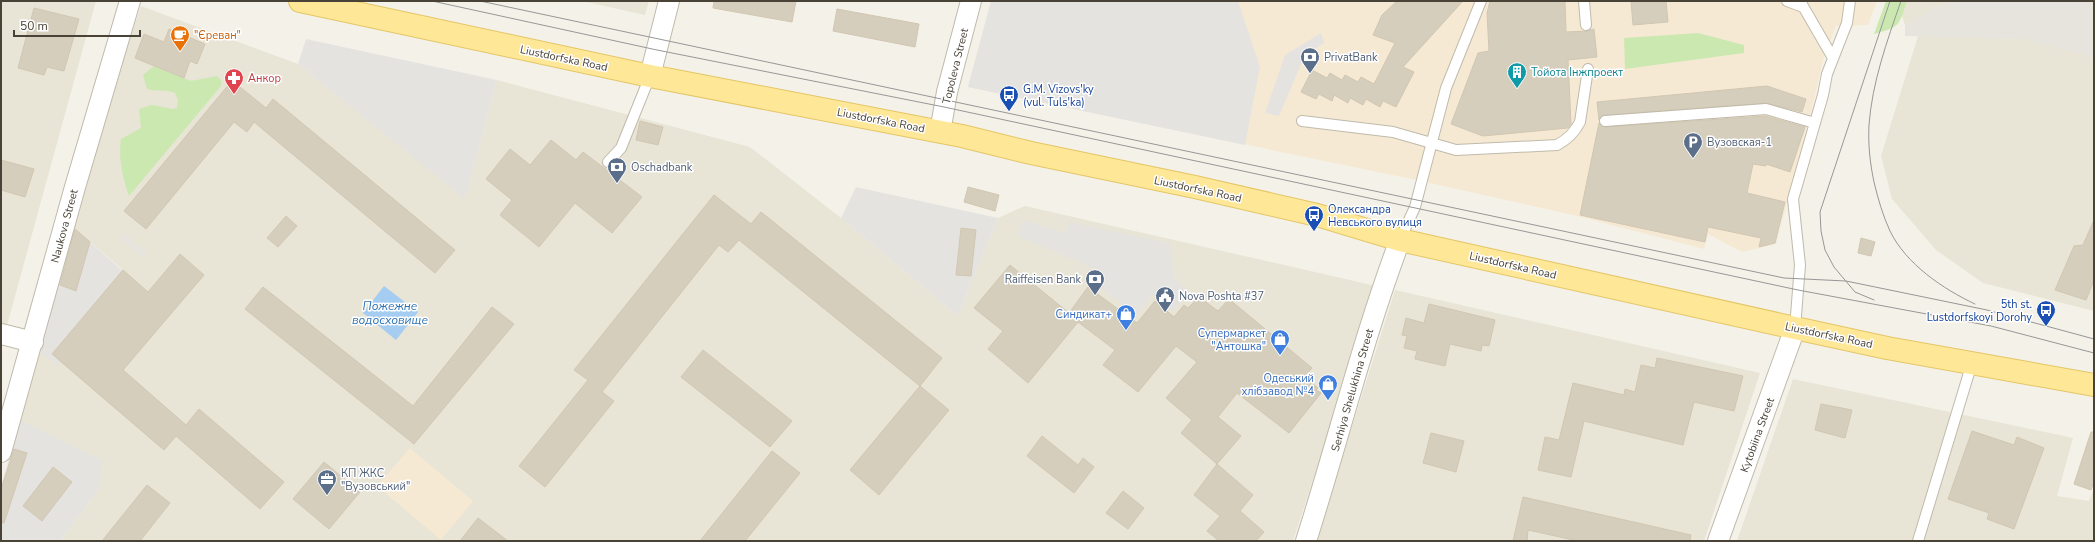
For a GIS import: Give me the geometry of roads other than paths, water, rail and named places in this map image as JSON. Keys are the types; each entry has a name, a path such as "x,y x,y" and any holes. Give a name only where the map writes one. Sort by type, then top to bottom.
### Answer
{"main road":[{"name":"Liustdorfska Road","path":"300,1 650,76 940,132 1317,215 1400,240 1887,348 2094,385"}],"street":[{"name":"Naukova Street","path":"1,452 33,342 74,186 130,1"},
{"path":"650,76 669,1"},
{"name":"Topoleva Street","path":"940,132 947,92 971,1"},
{"name":"Serhiya Shelukhina Street","path":"1306,541 1334,454 1353,380 1400,240"},
{"name":"Kytobiina Street","path":"1718,541 1795,328"},
{"path":"1,334 33,342"}],"lane":[{"path":"1400,240 1415,207 1446,88 1481,1"},
{"path":"1584,1 1586,25"},
{"path":"1788,1 1802,4 1833,58"},
{"path":"1795,328 1800,265 1793,200 1827,74 1847,23 1850,1"},
{"path":"1302,121 1393,132 1456,150 1557,145 1567,140 1576,130 1580,122 1588,69"},
{"path":"608,162 621,148 650,76"},
{"path":"1605,120 1766,109 1815,123"},
{"path":"1918,541 1972,363"}],"water":[{"name":"Пожежне водосховище","path":"384,286 418,312 396,340 363,313"}],"tram line":[{"path":"432,1 657,50 944,107 1798,290 1991,326 2094,353"},
{"path":"480,1 1784,278 1846,281 1987,310 2094,339"},
{"path":"1874,300 1855,292 1834,267 1825,250 1821,231 1820,212 1890,1"},
{"path":"1901,1 1881,62 1873,94 1869,125 1871,168 1883,213 1890,231 1897,243 1915,265 1926,274 1950,291 1975,304"}],"place":[{"name":"\"Єреван\"","path":"180,52"},
{"name":"PrivatBank","path":"1310,74"},
{"name":"Тойота Інжпроект","path":"1517,89"},
{"name":"Анкор","path":"234,95"},
{"name":"G.M. Vizovs'ky (vul. Tuls'ka)","path":"1009,112"},
{"name":"Вузовская-1","path":"1693,159"},
{"name":"Oschadbank","path":"617,184"},
{"name":"Олександра Невського вулиця","path":"1314,232"},
{"name":"Raiffeisen Bank","path":"1095,296"},
{"name":"Nova Poshta #37","path":"1165,313"},
{"name":"5th st. Lustdorfskoyi Dorohy","path":"2046,327"},
{"name":"Синдикат+","path":"1126,331"},
{"name":"Супермаркет \"Антошка\"","path":"1280,356"},
{"name":"Одеський хлібзавод №4","path":"1328,401"},
{"name":"КП ЖКС \"Вузовський\"","path":"327,496"}]}
